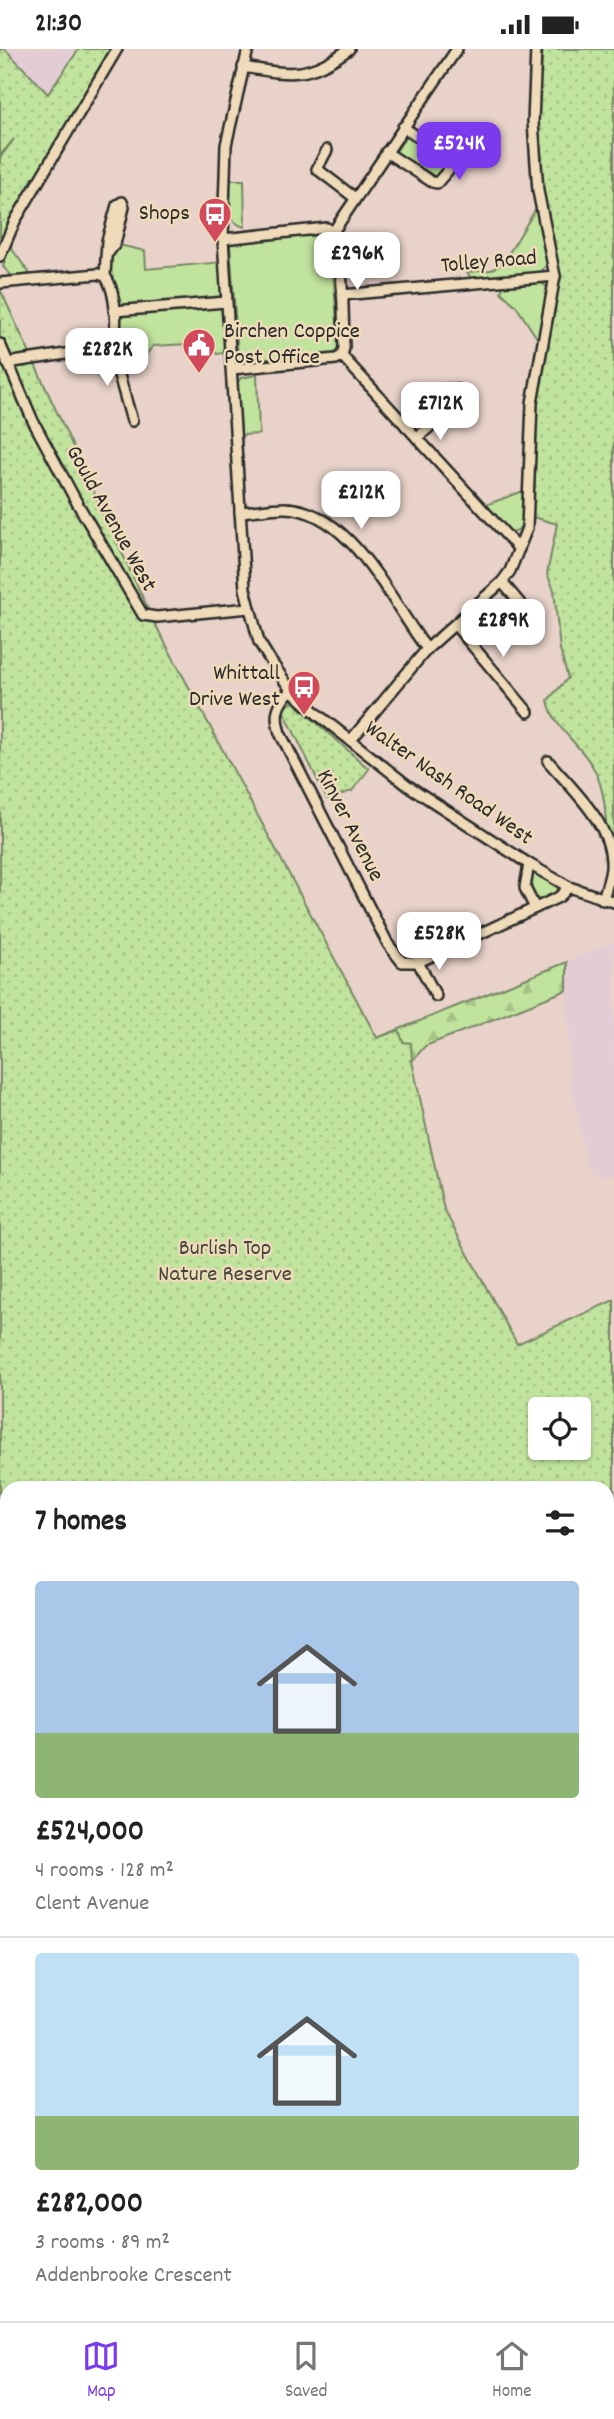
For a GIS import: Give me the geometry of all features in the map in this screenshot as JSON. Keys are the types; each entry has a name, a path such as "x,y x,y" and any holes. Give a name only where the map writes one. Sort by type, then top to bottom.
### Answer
{"street":[{"path":"0,256 15,221 117,49"},
{"name":"Walter Nash Road West","path":"248,49 226,145 223,239 244,589 260,642 291,690 407,785 569,887 614,902"},
{"path":"243,67 289,75 324,68 349,49"},
{"path":"232,369 336,359 342,356 342,295 333,232 457,49"},
{"path":"351,740 427,649 456,626 502,582 527,528 532,403 555,276 538,191 533,122 536,49"},
{"path":"386,152 432,182 437,183 447,173 451,167 448,157 403,127"},
{"path":"327,150 317,169 355,198"},
{"path":"223,239 327,228 333,232"},
{"path":"105,276 108,253"},
{"path":"0,283 98,274 105,276 109,281 114,311 114,340 111,347 132,421"},
{"name":"Tolley Road","path":"342,295 555,276"},
{"path":"114,311 226,302"},
{"name":"Gould Avenue West","path":"0,344 76,502 143,615 157,617 249,608"},
{"path":"7,363 111,347"},
{"path":"342,356 519,549"},
{"path":"406,426 447,389 458,390 459,401 417,438"},
{"path":"240,512 286,508 315,517 346,536 427,649"},
{"path":"502,582 523,607"},
{"path":"456,626 528,712"},
{"name":"Kinver Avenue","path":"291,690 275,712 280,733 388,944 402,962 418,962"},
{"path":"548,761 592,812 607,837 611,867 603,900"},
{"path":"529,864 525,888 535,908"},
{"path":"436,996 418,962 559,897 569,887"}],"shaded area":[{"path":"5,49 79,49 48,95"},
{"path":"614,942 614,1175 599,1176 588,1169 570,1077 567,962"}],"green space":[{"path":"0,49 5,49 48,94 79,49 113,49 0,248 0,158 14,139 0,156"},
{"path":"543,49 614,49 614,883 608,856 600,784 589,761 556,720 548,700 568,678 560,650 554,590 547,574 557,524 533,517 532,403 555,303 559,267 541,197 535,127"},
{"path":"407,135 446,160 447,166 436,179 395,153"},
{"path":"229,180 244,180 245,227 232,220 229,214"},
{"path":"537,207 548,262 541,272 471,278 467,272 491,270 503,263"},
{"path":"321,232 330,237 339,347 333,355 241,361 238,356 230,244"},
{"path":"115,244 145,251 146,269 224,262 230,352 217,354 205,343 153,346 134,370 103,381 93,350 103,349 114,340 108,253"},
{"path":"9,245 30,274 13,277 3,267"},
{"path":"536,280 547,287 549,293 539,341 516,306 501,292 504,284"},
{"name":"Burlish Top Nature Reserve","path":"0,289 154,622 377,1038 399,1030 403,1042 411,1043 412,1061 444,1210 517,1344 614,1300 614,1481 0,1481"},
{"path":"257,375 259,434 241,435 237,383 241,378"},
{"path":"526,490 523,522 520,528 509,533 483,506"},
{"path":"293,702 369,769 352,791 327,799 282,708"},
{"path":"260,842 377,1038 567,962 567,990 425,1046 412,1061 412,1085 444,1210"},
{"path":"529,864 567,886 535,908 529,901"}],"place":[{"name":"Shops","path":"215,244"},
{"name":"Birchen Coppice Post Office","path":"199,375"},
{"name":"Whittall Drive West","path":"304,717"}]}
